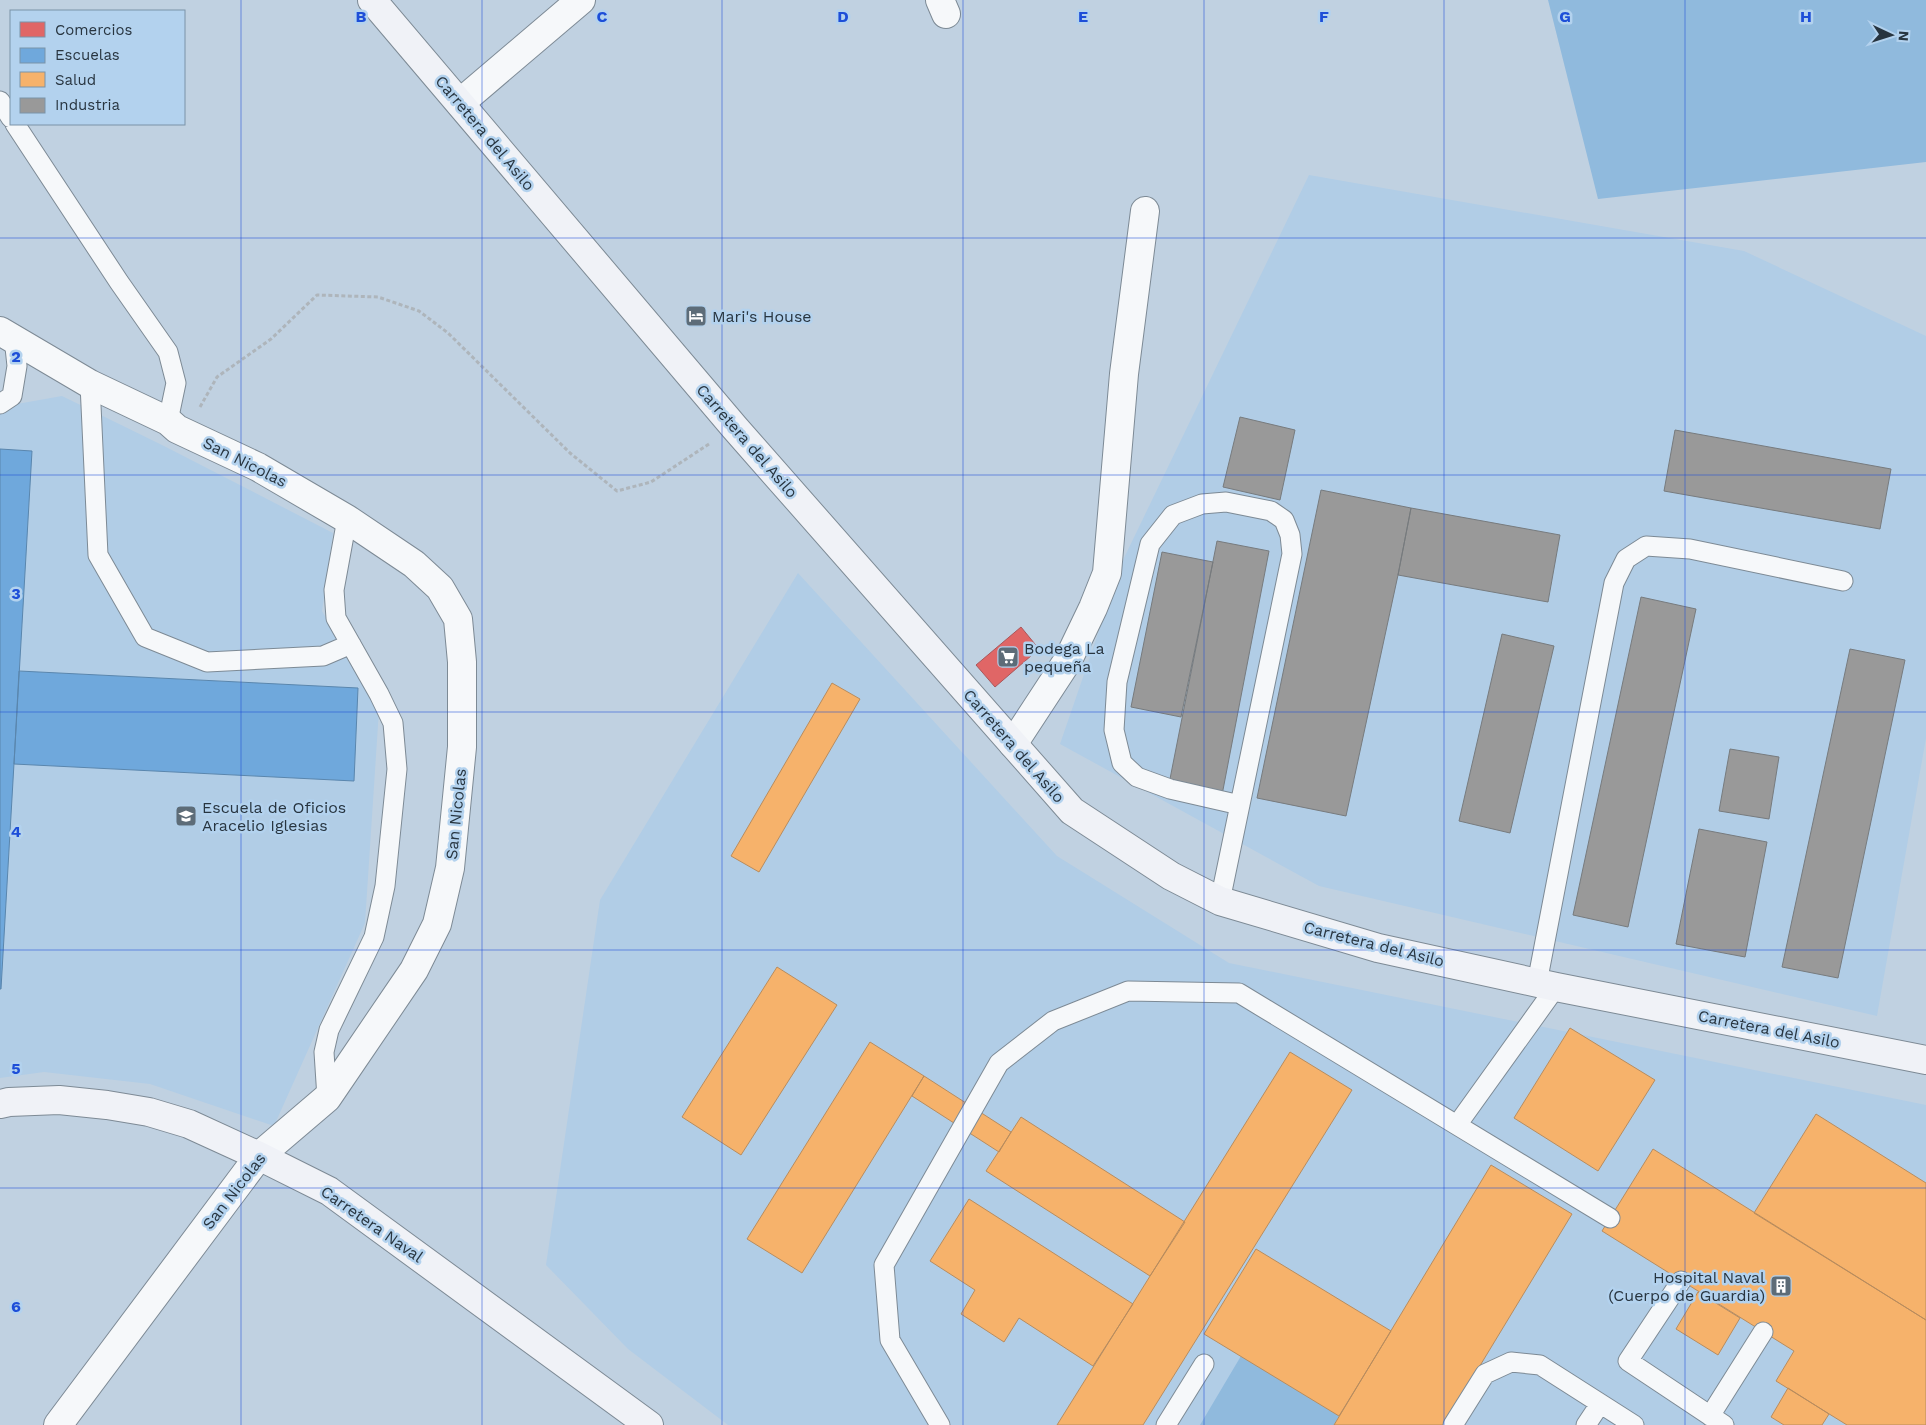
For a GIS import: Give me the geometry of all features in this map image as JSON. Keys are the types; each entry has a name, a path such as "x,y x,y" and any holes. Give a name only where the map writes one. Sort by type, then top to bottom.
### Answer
{"street":[{"name":"Carretera del Asilo","path":"372,0 735,428 1072,811 1171,876 1220,901 1378,948 1547,985 1926,1060"},
{"path":"460,103 581,0"},
{"path":"1012,744 1068,660 1093,608 1106,574 1124,374 1145,211"},
{"name":"San Nicolas","path":"7,335 90,384 258,467 347,519 414,564 440,588 458,619 462,662 462,747 450,868 437,924 414,970 327,1098 259,1156 58,1425"},
{"name":"Carretera Naval","path":"0,1104 59,1100 149,1112 189,1124 259,1156 329,1191 649,1425"}],"lane":[{"path":"0,101 10,116"},
{"path":"16,125 119,282 168,352 176,383 176,427"},
{"path":"0,404 12,396 17,366 7,335"},
{"path":"90,384 98,555 145,637 207,662 323,656 351,644"},
{"path":"1220,901 1240,805 1292,554 1290,534 1284,520 1271,511 1226,502 1202,504 1172,515 1150,544 1117,682 1114,730 1122,762 1137,777 1170,788 1240,805"},
{"path":"327,1098 324,1052 329,1030 374,937 385,886 397,769 393,723 379,694 336,618 334,590 347,519"},
{"path":"1457,1125 1547,985 1614,583 1626,559 1646,546 1690,549 1843,581"},
{"path":"940,1425 890,1340 884,1265 1000,1063 1053,1021 1128,991 1239,993 1610,1218"},
{"path":"1680,1281 1628,1361 1717,1420 1763,1332"},
{"path":"1453,1425 1485,1374 1511,1362 1540,1365 1634,1425"},
{"path":"1166,1425 1204,1364"},
{"path":"1586,1425 1600,1404"}],"path":[{"path":"176,427 217,376 271,339 317,295 378,297 419,311 448,333 570,452 617,491 652,482 735,428"}],"shaded area":[{"path":"1548,0 1926,0 1926,162 1598,199"},
{"path":"1309,175 1744,251 1926,336 1926,738 1877,1016 1319,886 1060,744 1124,558"},
{"name":"Escuela de Oficios Aracelio Iglesias","path":"62,396 333,533 322,611 379,710 365,923 274,1126 150,1084 44,1072 0,1078 0,407"},
{"path":"798,573 1057,856 1229,963 1926,1105 1926,1425 728,1425 628,1349 546,1265 600,900"},
{"path":"1241,1356 1339,1416 1334,1425 1200,1425"}],"building: Comercios":[{"name":"Bodega La pequeña","path":"1021,627 1039,649 995,687 976,665"}],"building: Escuelas":[{"path":"0,449 32,451 1,989 0,989"},
{"path":"19,671 358,688 354,781 14,764"}],"building: Salud":[{"path":"832,683 860,699 759,872 731,856"},
{"path":"777,967 837,1005 741,1155 682,1117"},
{"path":"1570,1028 1655,1080 1598,1171 1514,1118"},
{"path":"870,1042 924,1076 802,1273 747,1239"},
{"path":"1290,1052 1352,1090 1143,1425 1057,1425"},
{"path":"924,1076 1011,1132 999,1152 912,1096"},
{"path":"1816,1114 1926,1183 1926,1320 1754,1213"},
{"path":"1021,1117 1185,1222 1150,1276 986,1171"},
{"name":"Hospital Naval (Cuerpo de Guardia)","path":"1653,1149 1926,1320 1926,1425 1847,1425 1776,1381 1794,1351 1602,1231"},
{"path":"1491,1165 1572,1214 1444,1425 1334,1425"},
{"path":"969,1199 1133,1304 1093,1366 1019,1318 1004,1342 961,1314 975,1290 930,1261"},
{"path":"1256,1249 1391,1331 1339,1416 1204,1334"},
{"path":"1698,1292 1740,1318 1718,1355 1676,1329"},
{"path":"1788,1388 1829,1414 1822,1425 1784,1425 1771,1417"}],"building: Industria":[{"path":"1240,417 1295,430 1280,500 1223,487"},
{"path":"1675,430 1891,469 1880,529 1664,491"},
{"path":"1321,490 1411,508 1346,816 1257,798"},
{"path":"1411,508 1560,535 1548,602 1398,575"},
{"path":"1217,541 1269,551 1222,795 1169,784"},
{"path":"1162,552 1213,562 1181,717 1131,707"},
{"path":"1641,597 1696,609 1628,927 1573,915"},
{"path":"1502,634 1554,646 1510,833 1459,821"},
{"path":"1850,649 1905,660 1838,978 1782,967"},
{"path":"1730,749 1779,757 1769,819 1719,811"},
{"path":"1699,829 1767,842 1745,957 1676,944"}],"place":[{"name":"Mari's House","path":"696,316"},
{"name":"Bodega La pequeña","path":"1008,657"},
{"name":"Escuela de Oficios Aracelio Iglesias","path":"186,816"},
{"name":"Hospital Naval (Cuerpo de Guardia)","path":"1781,1286"}]}
